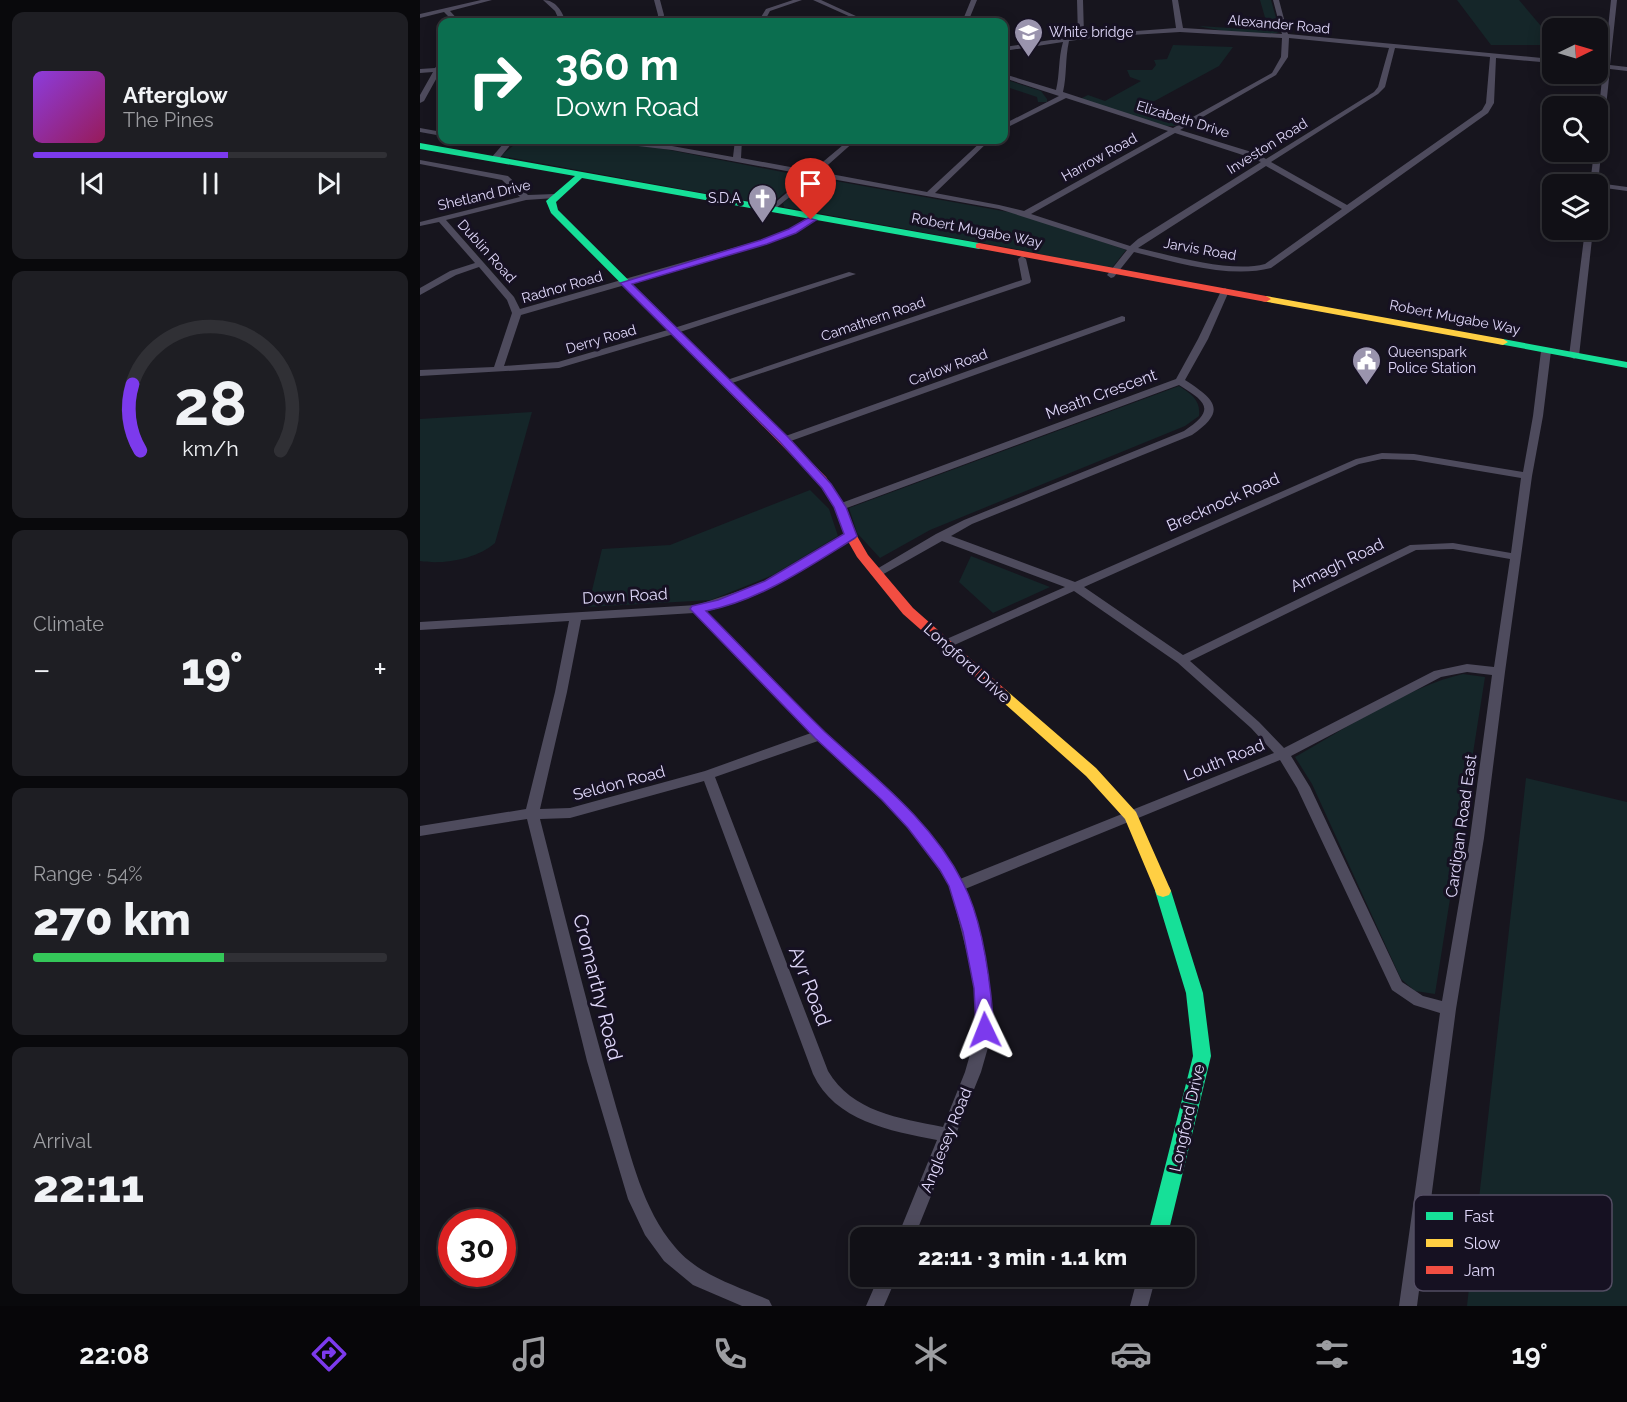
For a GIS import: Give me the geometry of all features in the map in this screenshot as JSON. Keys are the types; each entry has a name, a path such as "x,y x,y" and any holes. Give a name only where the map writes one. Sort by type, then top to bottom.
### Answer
{"main road":[{"name":"Robert Mugabe Way","path":"420,146 563,170 608,181 1443,336 1627,365"},
{"name":"Robert Mugabe Way","path":"420,146 540,171 566,188 608,181"},
{"path":"540,171 566,188"},
{"name":"Longford Drive","path":"566,188 551,201 554,211 784,440 827,486 840,507 851,536 876,573 908,611 1091,772 1131,816 1161,885 1198,1002 1202,1029 1202,1056 1197,1085 1160,1227"},
{"name":"Robert Mugabe Way","path":"814,218 1022,259 1112,274"}],"street":[{"path":"420,16 489,0"},
{"path":"546,0 558,10 561,18"},
{"path":"657,0 661,18"},
{"path":"763,18 768,10 799,0"},
{"path":"816,0 857,18"},
{"path":"967,18 974,0"},
{"path":"1080,0 1081,37"},
{"path":"1175,0 1180,30"},
{"path":"1276,0 1287,36"},
{"path":"1614,0 1608,66 1627,69"},
{"path":"445,10 453,18"},
{"name":"Alexander Road","path":"1008,48 1067,38 1180,30 1287,36 1542,60"},
{"name":"Harrow Road","path":"1027,213 1274,74 1282,64 1287,36"},
{"path":"1008,125 1062,95 1064,78 1062,58 1067,38"},
{"name":"Investon Road","path":"1112,274 1132,249 1376,93 1381,87 1392,47"},
{"name":"Jarvis Road","path":"640,144 737,159 1027,213 1094,238 1132,249 1235,269 1261,268 1268,266 1346,208 1420,161 1485,111 1490,103 1493,56"},
{"path":"420,71 438,71"},
{"path":"420,101 438,74"},
{"name":"Elizabeth Drive","path":"1008,77 1268,162 1346,208"},
{"path":"1596,174 1606,84"},
{"path":"420,130 438,133"},
{"path":"495,158 507,144"},
{"path":"737,159 739,144"},
{"path":"771,210 848,144"},
{"path":"929,194 983,144"},
{"path":"420,162 505,178 526,198"},
{"path":"563,170 566,188"},
{"path":"1608,186 1627,189"},
{"name":"Shetland Drive","path":"421,223 566,188"},
{"name":"Dublin Road","path":"440,218 511,298 517,313"},
{"name":"Radnor Road","path":"517,313 764,242 792,231 814,218"},
{"path":"1574,356 1588,240"},
{"name":"Camathern Road","path":"726,382 1027,281 1022,259"},
{"path":"420,292 453,273 480,264"},
{"name":"Derry Road","path":"420,373 559,365 674,331 852,273"},
{"path":"1180,381 1224,294"},
{"path":"498,369 517,313"},
{"name":"Carlow Road","path":"784,440 1122,319"},
{"name":"Cardigan Road East","path":"1423,1195 1448,1010 1478,838 1499,672 1546,351"},
{"name":"Meath Crescent","path":"840,507 1180,381 1206,398 1210,405 1211,411 1200,426 940,536 876,573"},
{"name":"Brecknock Road","path":"946,644 1368,459 1390,456 1414,457 1527,476"},
{"name":"Down Road","path":"420,627 576,615 697,609 721,604 770,584 851,536"},
{"path":"940,536 1074,586 1182,660 1255,725 1283,754 1304,787 1397,986 1419,1000 1448,1010"},
{"name":"Armagh Road","path":"1182,660 1414,547 1453,546 1516,557"},
{"name":"Anglesey Road","path":"697,609 820,735 888,796 932,847 957,886 979,969 985,1011 985,1030 981,1051 910,1227"},
{"name":"Cromarthy Road","path":"576,615 559,702 532,813 595,1061 636,1199 651,1229 670,1255 699,1279 763,1306"},
{"name":"Louth Road","path":"957,886 1283,754 1438,674 1467,668 1499,672"},
{"name":"Seldon Road","path":"420,831 532,813 551,815 570,813 708,776 820,735"},
{"name":"Ayr Road","path":"708,776 821,1074 836,1096 860,1111 894,1123 948,1135"},
{"name":"Cardigan Road East","path":"1408,1306 1414,1262"},
{"path":"875,1306 883,1287"},
{"path":"1139,1306 1144,1287"}],"shaded area":[{"path":"1260,0 1271,0 1280,32 1251,34 1199,26 1261,30 1268,28"},
{"path":"1457,0 1519,0 1542,27 1542,45 1491,45"},
{"path":"1173,45 1233,47 1219,66 1138,110 1170,121 1185,122 1177,126 1165,126 1080,99 1088,95 1105,101 1141,81 1130,77 1127,70 1152,70 1156,65 1154,60 1167,59"},
{"path":"1008,80 1041,91 1047,102 1038,102 1037,97 1008,87"},
{"path":"630,144 649,146 803,176 774,202 764,204 501,156 514,145"},
{"path":"813,177 1025,215 1126,250 1111,269 1016,249 784,207 783,203"},
{"path":"1179,386 1194,398 1199,410 1199,416 1185,426 930,530 880,558 857,533 849,508"},
{"path":"532,412 495,543 488,549 459,560 420,561 420,419"},
{"path":"810,490 829,509 838,536 773,575 711,600 588,607 602,549 670,545"},
{"path":"971,556 1050,587 993,613 959,582"},
{"path":"1463,674 1485,677 1435,994 1415,991 1401,979 1312,784 1295,757 1399,698 1420,688"},
{"path":"1526,778 1627,802 1627,1306 1467,1306 1469,1291 1612,1291 1612,1195 1479,1195"}],"traffic: fast":[{"path":"420,146 979,246"},
{"path":"578,178 551,201 554,211 735,392"},
{"path":"1503,342 1627,365"},
{"path":"1160,1227 1202,1056 1194,993 1163,891"}],"traffic: slow":[{"path":"1266,299 1503,342"},
{"path":"1001,693 1091,772 1131,816 1163,891"}],"traffic: jam":[{"path":"979,246 1266,299"},
{"path":"735,392 822,480 840,507 851,536 863,557 908,611 1001,693"}],"place":[{"name":"White bridge","path":"1028,58"},
{"name":"S.D.A","path":"762,224"},
{"name":"Queenspark Police Station","path":"1367,386"}],"route":[{"path":"811,220 792,231 764,242 625,283 784,440 827,486 840,507 851,536 770,584 721,604 697,609 820,735 888,796 946,866 957,886 971,932 983,988 985,1030"}]}
